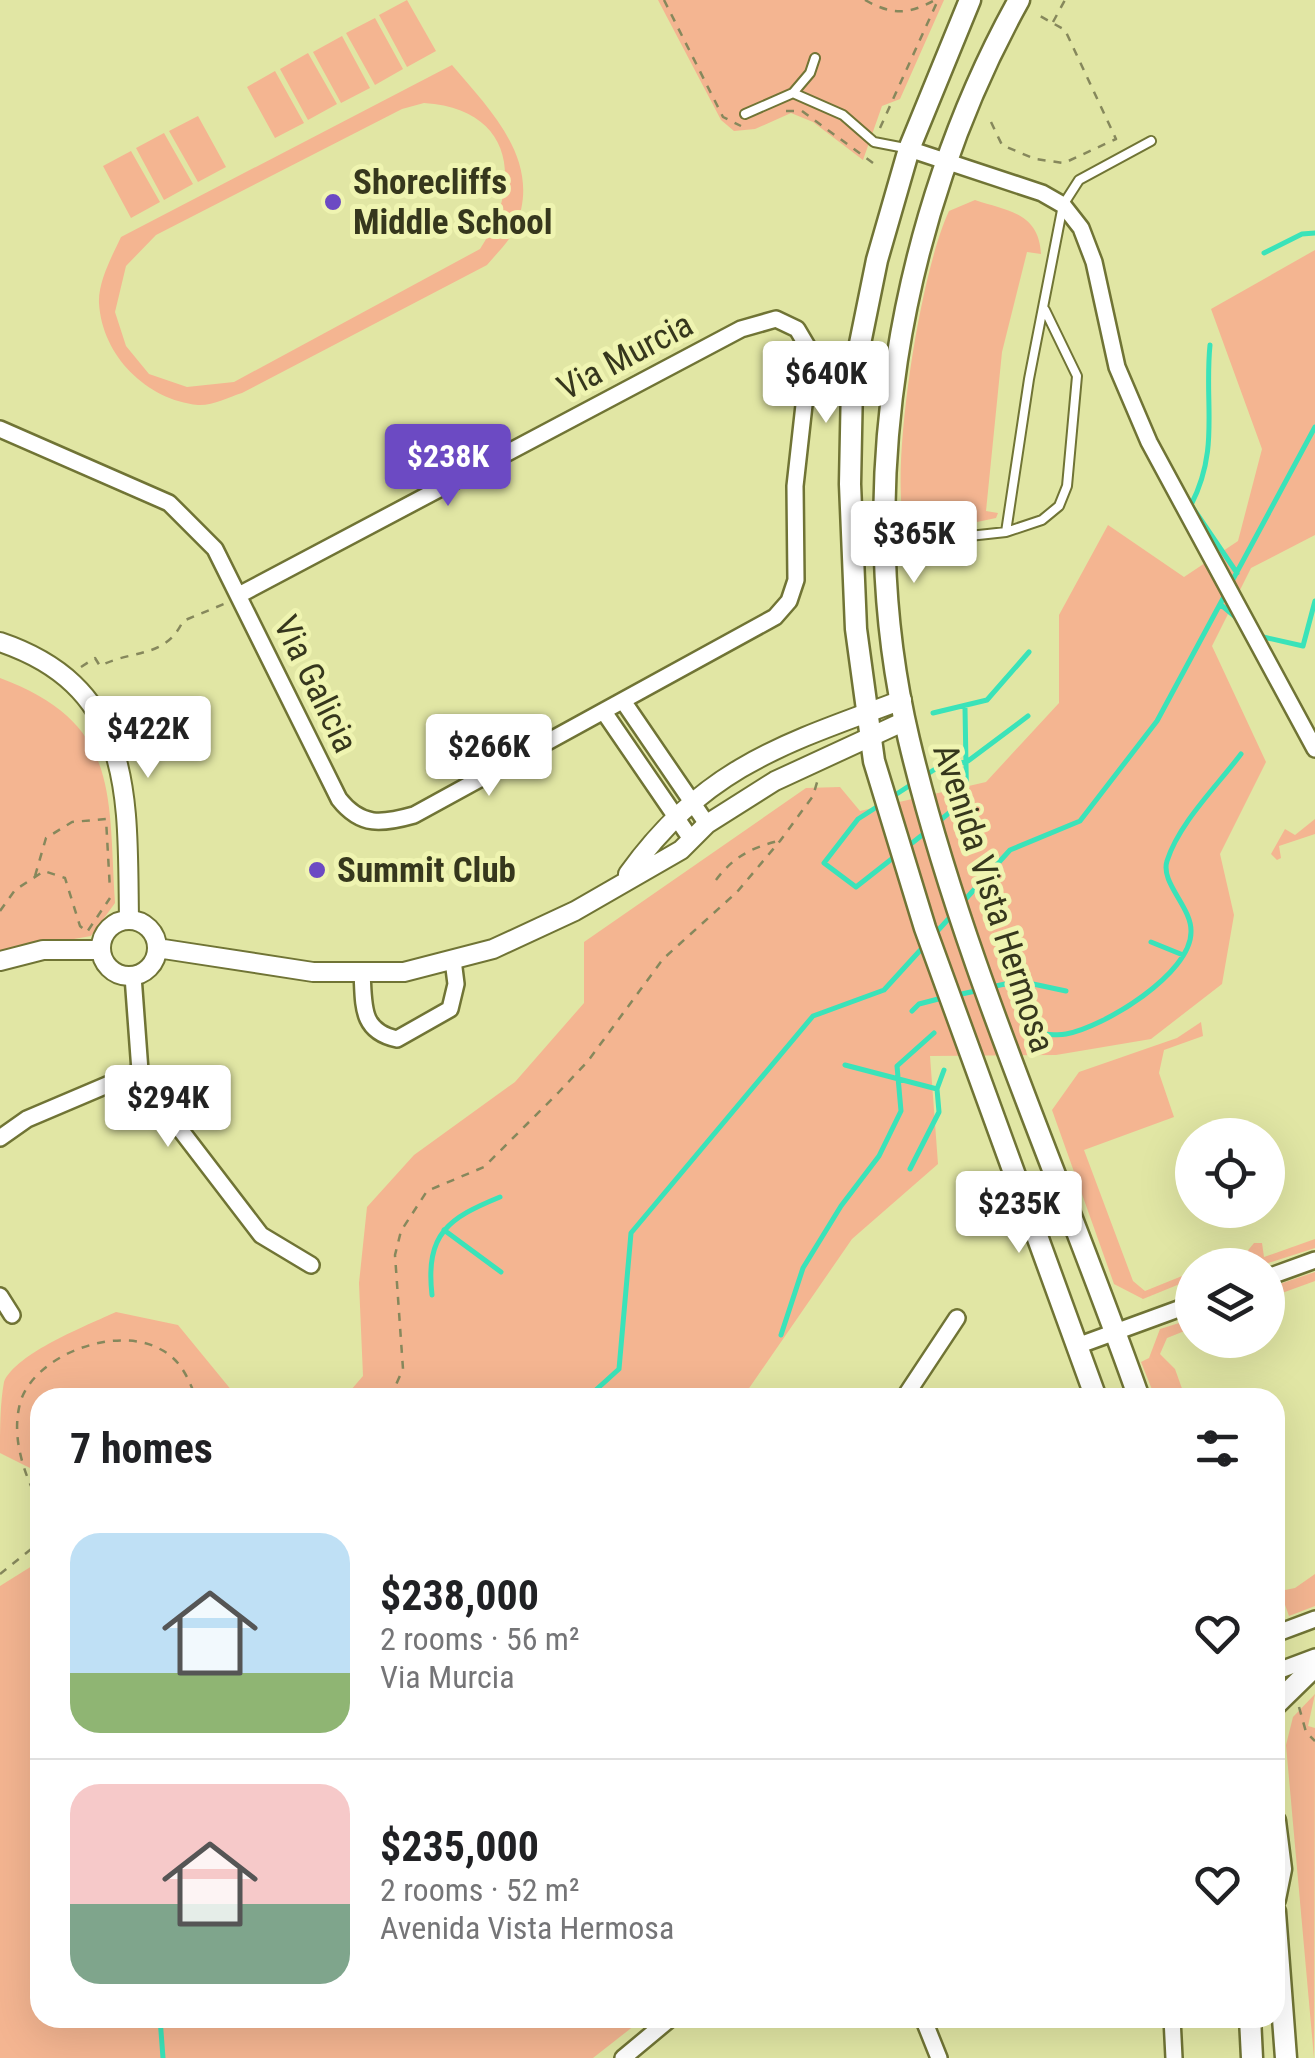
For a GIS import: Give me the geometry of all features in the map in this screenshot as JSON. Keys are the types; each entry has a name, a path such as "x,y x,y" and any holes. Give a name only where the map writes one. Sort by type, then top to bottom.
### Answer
{"main road":[{"name":"Avenida Vista Hermosa","path":"970,0 910,149 877,260 852,383 850,484 856,630 872,751 925,928 1092,1388"},
{"name":"Avenida Vista Hermosa","path":"1019,0 991,50 931,206 904,318 885,476 886,546 904,711 941,861 1136,1388"},
{"path":"1285,1694 1315,1666"},
{"path":"1250,2028 1252,2058"},
{"path":"1284,2028 1286,2058"}],"street":[{"path":"910,149 1063,204 1081,228 1094,262 1118,368 1149,442 1315,749"},
{"name":"Via Murcia","path":"240,595 740,329 776,319"},
{"name":"Via Galicia","path":"0,429 169,502 216,549 339,800 352,816 370,823 414,815 774,618 789,600 796,580 795,486 810,351 797,330 776,319"},
{"path":"0,642 30,652 68,678 105,724 121,765 129,919"},
{"path":"623,701 707,824"},
{"path":"624,879 675,816 723,776 776,746 867,713 904,711"},
{"path":"157,948 313,972 404,972 493,949 575,911 624,879 680,850 707,824 774,781 872,751 904,711"},
{"path":"604,712 691,840"},
{"path":"129,919 151,930 157,948 147,969 133,976 108,967 100,950 110,926 129,919"},
{"path":"0,962 43,950 100,950"},
{"path":"362,972 367,1024 378,1035 398,1040 450,1009 456,984 453,960"},
{"path":"133,976 140,1071 262,1235 311,1265"},
{"path":"0,1138 27,1118 140,1071"},
{"path":"1285,1271 1315,1260"},
{"path":"0,1296 12,1314"},
{"path":"1077,1346 1175,1310"},
{"path":"911,1388 957,1318"},
{"path":"1285,1630 1315,1618"},
{"path":"1285,1668 1315,1657"},
{"path":"623,2058 658,2028"},
{"path":"927,2028 939,2058"},
{"path":"1172,2028 1174,2058"}],"lane":[{"path":"745,114 792,92 810,73 815,58"},
{"path":"792,92 843,115 874,142 910,149"},
{"path":"1006,532 1028,379 1063,204 1078,180 1152,141"},
{"path":"886,546 1006,532 1042,520 1059,506 1067,486 1077,376 1045,309"}],"path":[{"path":"865,0 884,11 912,13 936,0"},
{"path":"873,162 874,142 936,0"},
{"path":"1053,24 1065,0"},
{"path":"990,122 1002,145 1035,159 1064,164 1116,139 1065,30 1040,16"},
{"path":"68,678 95,658 100,666 128,654 161,650 175,639 183,622 240,595"},
{"path":"394,1388 403,1369 394,1255 401,1232 427,1191 484,1166 588,1061 663,959 737,892 780,841 813,796 818,778"},
{"path":"0,911 15,890 44,871 65,878 80,926 88,932 110,899 106,818 72,822 46,838 35,876"},
{"path":"716,880 730,862 756,847 780,841"},
{"path":"30,1484 20,1464 20,1402 36,1373 89,1345 126,1340 159,1348 181,1365 191,1388"},
{"path":"0,1574 30,1550"},
{"path":"1298,1701 1306,1732 1315,1740"}],"shaded area":[{"path":"407,0 436,51 407,67 379,15"},
{"path":"658,0 944,0 900,99 882,106 863,160 813,122 791,113 755,129 734,131 721,120"},
{"path":"375,18 403,69 375,85 346,33"},
{"path":"342,36 370,88 341,103 313,52"},
{"path":"308,53 337,104 308,120 280,69"},
{"path":"452,65 509,139 523,181 515,228 487,265 242,393 203,405 179,401 145,385 130,372 109,341 99,295 121,237","holes":["424,103 454,108 477,119 493,135 502,154 502,200 480,249 234,382 187,387 149,374 126,346 115,312 126,266 156,235 402,109"]},
{"path":"275,71 304,123 275,138 247,87"},
{"path":"198,116 226,167 198,182 169,131"},
{"path":"164,133 193,184 164,200 136,148"},
{"path":"131,151 160,202 131,218 103,166"},
{"path":"975,200 1010,211 1028,222 1039,240 1041,254 1027,252 1002,352 986,511 998,513 996,518 977,522 973,509 945,511 944,524 913,530 903,513 902,444 920,315 949,211"},
{"path":"1315,250 1315,535 1251,568 1212,646 1266,762 1220,854 1234,915 1222,984 1151,1039 1056,1055 930,1056 938,1164 852,1239 749,1388 353,1388 363,1376 359,1283 367,1207 414,1155 515,1082 584,1003 584,942 806,788 840,787 860,811 986,782 1059,703 1059,615 1108,525 1184,577 1238,541 1262,449 1211,309"},
{"path":"0,678 39,696 68,717 87,740 100,766 107,795 115,903 91,936 0,952"},
{"path":"1315,819 1315,834 1279,846 1281,858 1277,860 1271,854 1285,829 1295,835"},
{"path":"1201,1022 1203,1036 1164,1050 1159,1073 1174,1117 1084,1150 1133,1281 1145,1291 1175,1279 1175,1286 1143,1299 1114,1284 1052,1110 1079,1072 1177,1038"},
{"path":"1315,1239 1315,1248 1285,1258 1285,1250"},
{"path":"1315,1272 1315,1281 1285,1292 1285,1282"},
{"path":"116,1312 178,1325 230,1388 30,1388 30,1468 0,1453 4,1382 23,1361 54,1341"},
{"path":"1175,1324 1175,1335 1167,1338 1160,1354 1175,1369 1182,1388 1151,1388 1141,1362 1149,1358 1160,1329"},
{"path":"30,1567 30,2028 631,2028 593,2058 0,2058 0,1586"},
{"path":"1315,1574 1315,1606 1289,1616 1285,1590"},
{"path":"1315,1694 1308,1726 1315,1728 1314,2058 1286,1745 1293,1717"}],"waterway":[{"path":"1264,253 1302,234 1315,233"},
{"path":"1210,345 1208,445 1191,505 1237,573"},
{"path":"1231,583 1315,427"},
{"path":"962,903 1010,850 1080,821 1157,721 1226,593"},
{"path":"1259,636 1303,646 1315,601"},
{"path":"1220,604 1239,620"},
{"path":"933,713 987,700 1029,652"},
{"path":"965,708 967,821"},
{"path":"926,775 943,764 968,761 1028,716"},
{"path":"1036,1033 1066,1034 1102,1021 1143,996 1177,965 1191,932 1187,913 1168,878 1167,861 1189,819 1241,754"},
{"path":"892,797 912,784"},
{"path":"883,803 858,819 824,863 856,887 898,854"},
{"path":"938,822 955,808"},
{"path":"907,847 926,832"},
{"path":"932,937 952,915"},
{"path":"1151,942 1183,955"},
{"path":"598,1388 619,1369 631,1233 813,1016 884,990 925,945"},
{"path":"991,987 1019,981 1066,991"},
{"path":"957,995 980,990"},
{"path":"912,1011 919,1004 946,997"},
{"path":"781,1335 803,1268 841,1206 879,1156 901,1111 897,1066 934,1033"},
{"path":"845,1065 937,1089"},
{"path":"910,1169 939,1112 937,1089 944,1070"},
{"path":"432,1295 432,1256 444,1231 467,1212 500,1197"},
{"path":"444,1230 501,1272"},
{"path":"161,2028 163,2058"}],"place":[{"name":"Shorecliffs Middle School","path":"333,202"},
{"name":"Summit Club","path":"317,870"}]}
